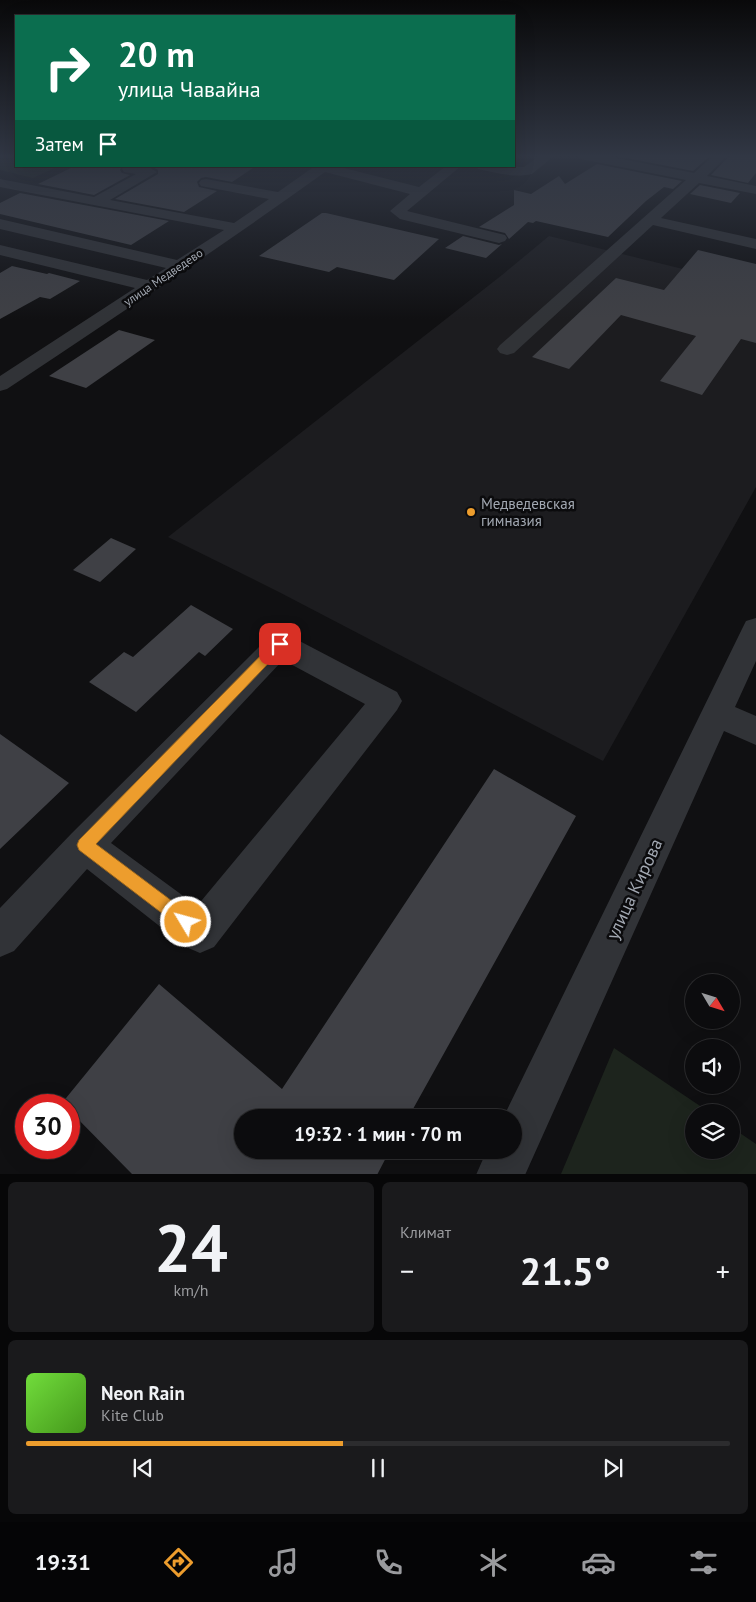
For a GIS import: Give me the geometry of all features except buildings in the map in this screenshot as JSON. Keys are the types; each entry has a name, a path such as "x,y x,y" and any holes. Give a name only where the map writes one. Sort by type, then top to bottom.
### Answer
{"street":[{"path":"143,210 237,228"},
{"name":"улица Медведево","path":"0,385 263,210"},
{"path":"398,210 397,211 405,216 499,238"},
{"path":"507,349 661,210"},
{"path":"650,220 756,244"},
{"path":"0,224 180,266"},
{"path":"4,255 150,286"},
{"name":"улица Кирова","path":"522,1128 756,629"},
{"path":"0,937 85,845 280,644 386,701 200,932 85,845"},
{"path":"716,712 756,731"},
{"name":"улица Кирова","path":"500,1174 507,1159"}],"shaded area":[{"name":"Медведевская гимназия","path":"549,236 756,287 756,487 603,761 277,591 168,537"},
{"path":"614,1048 697,1104 685,1104 685,1159 740,1159 740,1133 756,1144 756,1174 561,1174"}],"place":[{"name":"Медведевская гимназия","path":"471,512"}],"route":[{"path":"186,922 85,845 280,644"}]}
